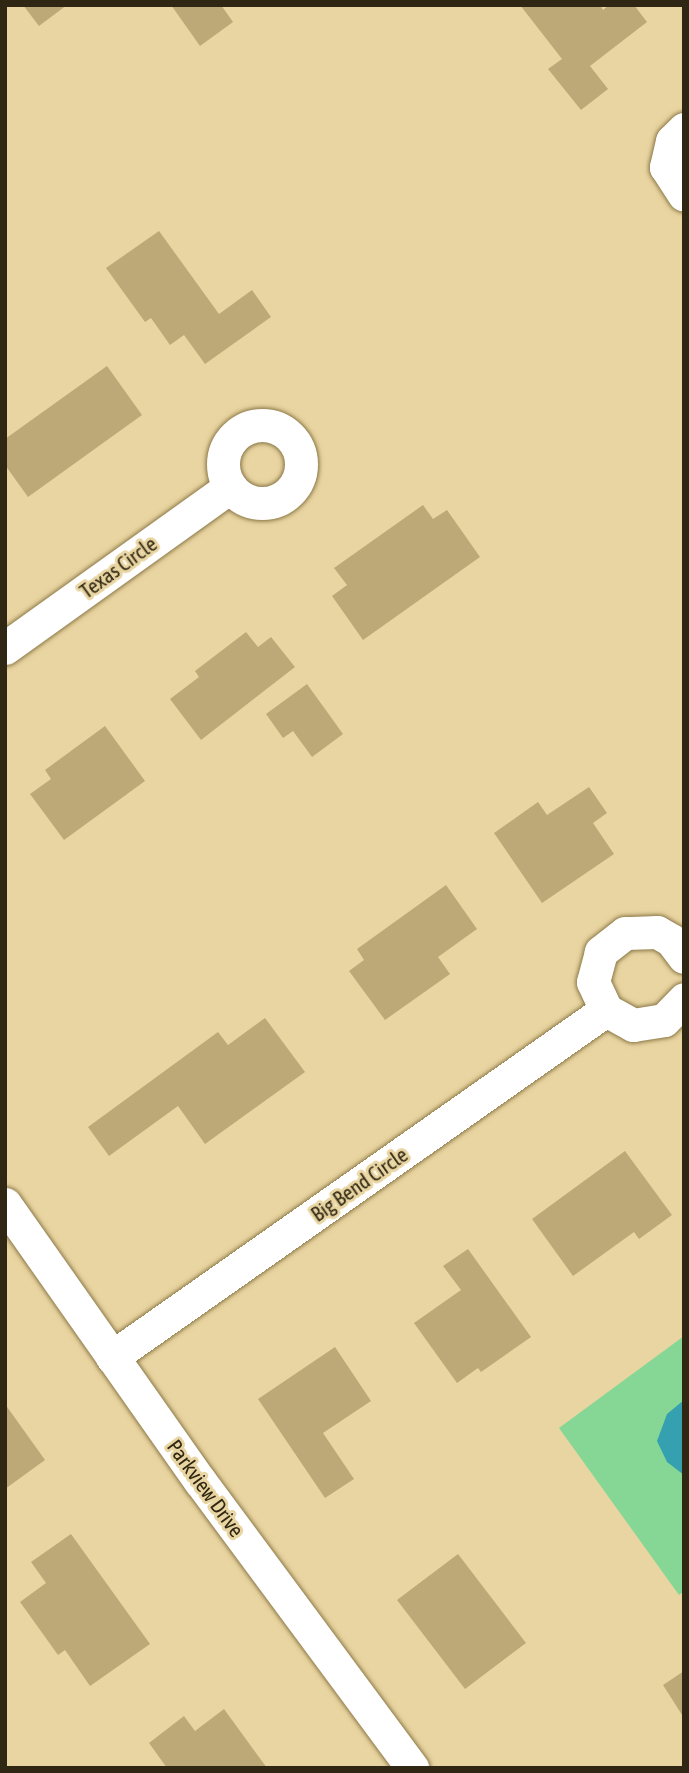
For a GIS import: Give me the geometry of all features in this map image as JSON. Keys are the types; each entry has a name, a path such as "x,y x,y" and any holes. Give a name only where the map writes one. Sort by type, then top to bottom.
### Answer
{"street":[{"path":"684,129 672,141 666,167 684,195"},
{"name":"Texas Circle","path":"5,648 230,487"},
{"path":"684,957 670,940 657,933 641,930 612,940 595,966 593,982 606,1010 618,1020 649,1025 670,1015 684,999"},
{"name":"Big Bend Circle","path":"112,1357 606,1010"},
{"name":"Parkview Drive","path":"5,1204 112,1357 412,1768"}],"green space":[{"path":"684,1336 684,1591 679,1595 559,1428"}],"water":[{"path":"684,1400 684,1475 667,1462 657,1441 667,1414"}],"building":[{"path":"23,5 67,5 39,26"},
{"path":"171,5 221,5 233,22 200,46"},
{"path":"520,5 600,5 603,10 609,5 634,5 647,22 590,66 608,89 581,110 548,69 562,59"},
{"path":"159,231 219,314 252,290 271,317 205,364 184,335 170,345 151,318 145,322 106,268"},
{"path":"107,366 142,415 28,497 5,465 5,439"},
{"path":"423,505 433,519 447,510 480,557 363,640 332,596 347,585 334,568"},
{"path":"246,632 258,647 271,637 295,667 201,740 170,699 199,677 195,671"},
{"path":"307,684 343,734 312,757 293,731 283,738 266,714"},
{"path":"105,726 145,781 64,840 30,794 51,779 45,770"},
{"path":"589,787 607,813 593,823 614,854 542,903 494,833 538,802 547,815"},
{"path":"446,885 477,929 438,957 450,974 385,1020 349,971 364,960 357,949"},
{"path":"265,1018 305,1072 205,1144 178,1106 109,1156 88,1127 218,1032 228,1045"},
{"path":"625,1151 672,1215 639,1239 634,1232 573,1276 532,1219"},
{"path":"468,1249 531,1337 481,1372 478,1368 457,1383 414,1323 461,1290 443,1266"},
{"path":"335,1347 371,1401 323,1433 354,1479 325,1498 258,1399"},
{"path":"5,1404 45,1460 5,1489"},
{"path":"71,1534 150,1644 90,1686 65,1650 58,1655 20,1602 46,1583 31,1562"},
{"path":"458,1554 526,1643 465,1689 397,1600"},
{"path":"684,1671 684,1718 663,1685"},
{"path":"224,1709 267,1768 167,1768 149,1743 184,1716 195,1731"}]}
